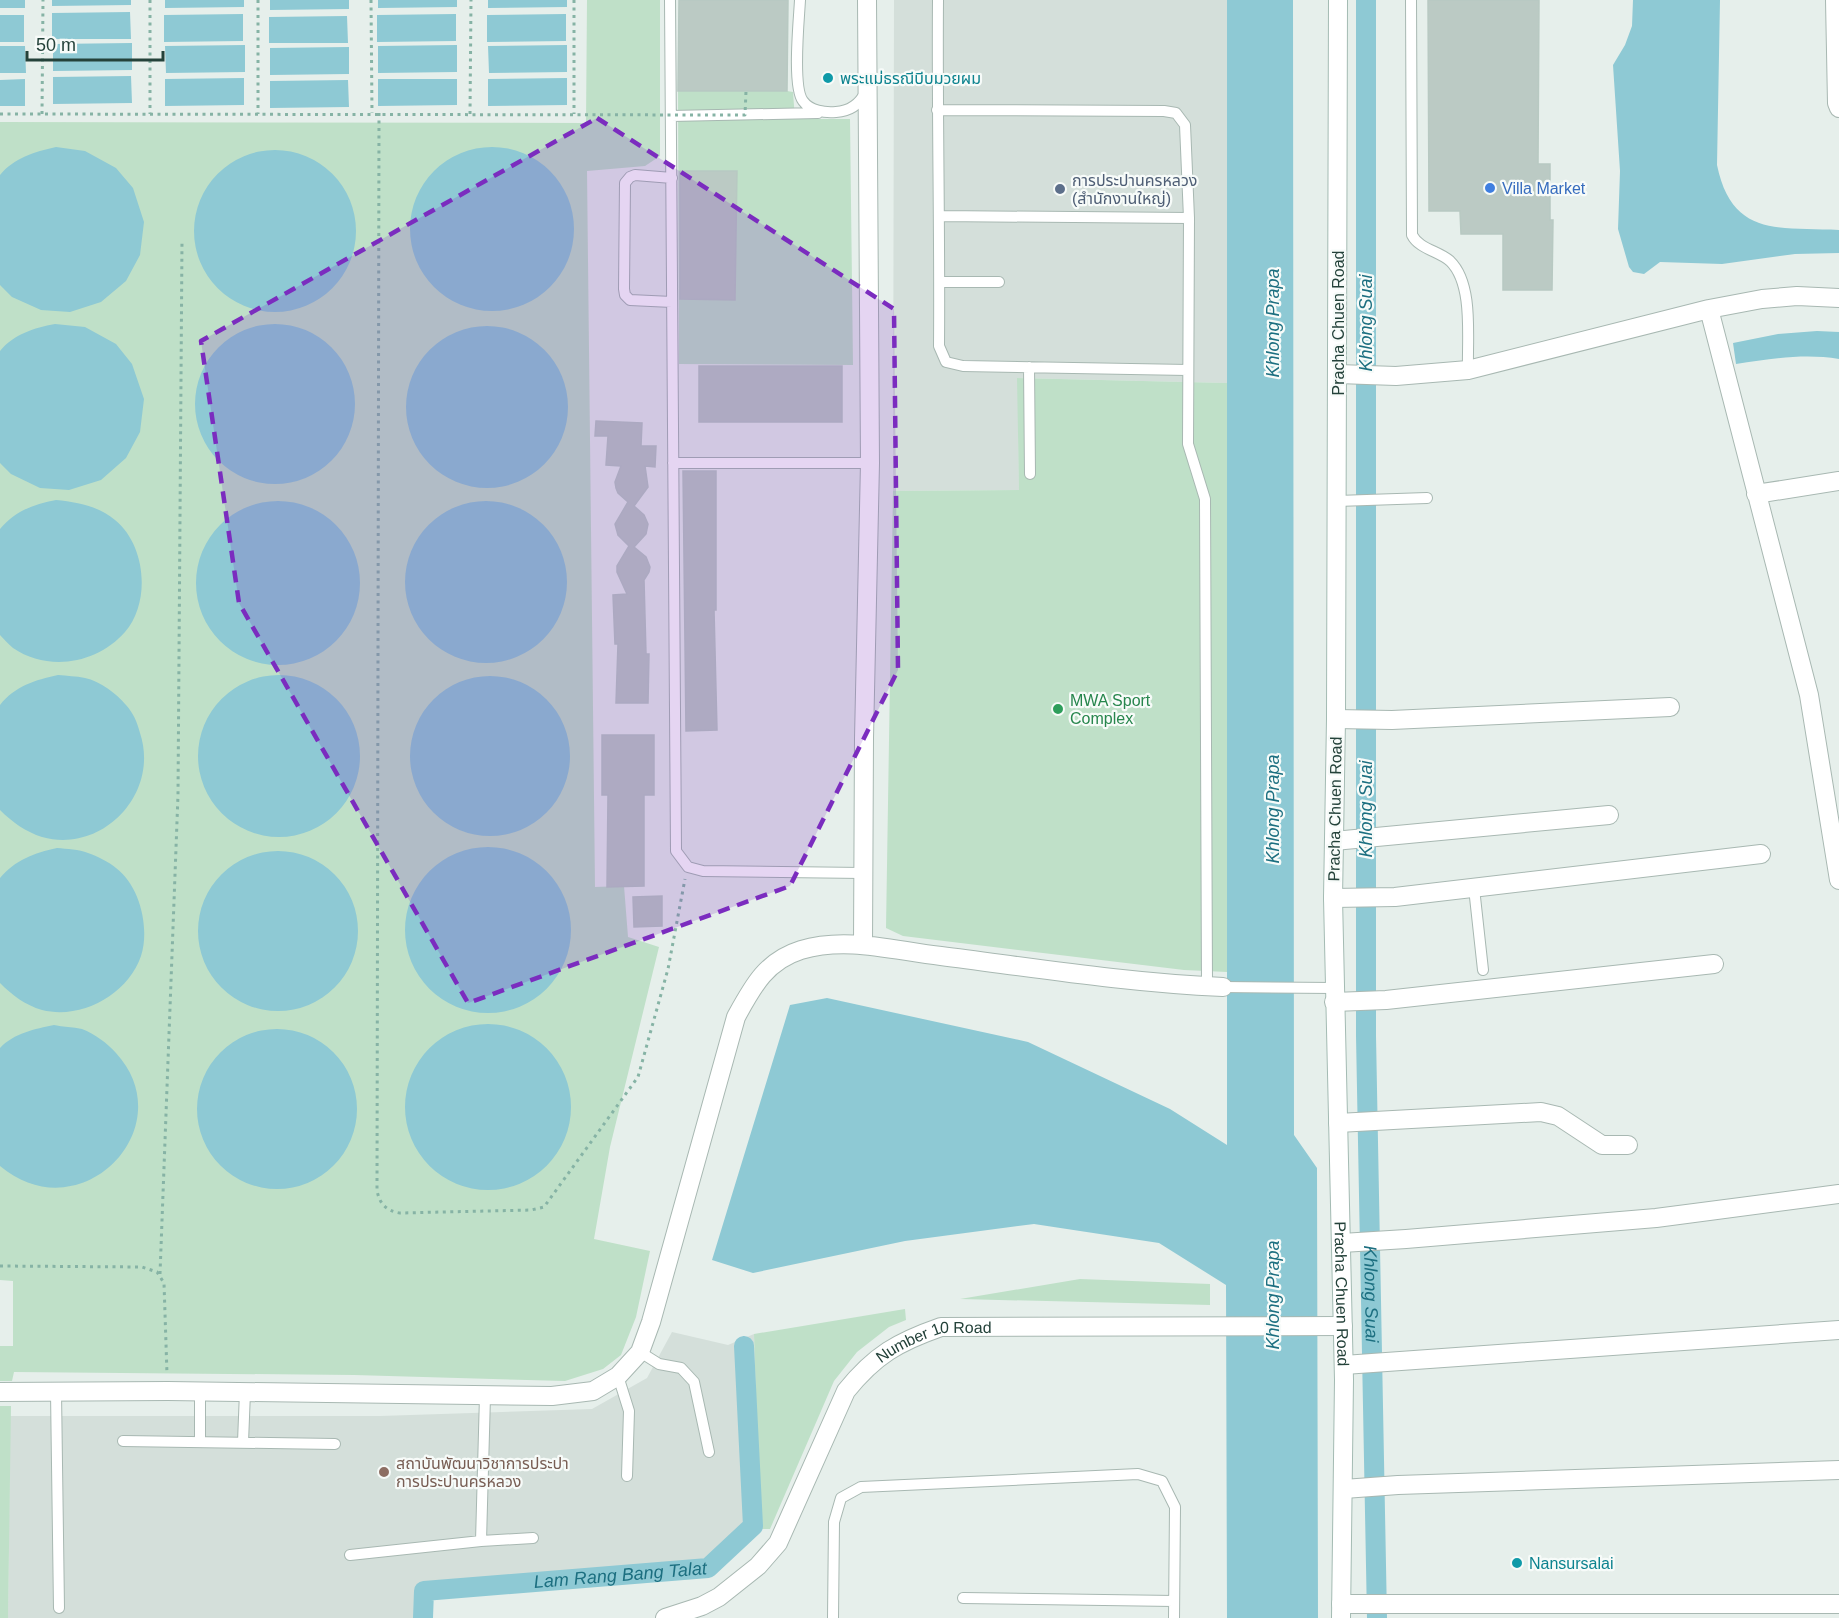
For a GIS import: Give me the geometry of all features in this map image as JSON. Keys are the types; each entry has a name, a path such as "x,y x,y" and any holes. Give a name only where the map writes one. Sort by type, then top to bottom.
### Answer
{"street":[{"path":"863,945 864,726 870,463 867,0"},
{"name":"Pracha Chuen Road","path":"1338,0 1346,375 1333,898 1343,1326 1353,1365 1344,1489 1347,1609"},
{"path":"1835,0 1837,103 1839,108"},
{"path":"1346,375 1395,376 1468,370 1709,309 1762,298 1797,296 1839,298"},
{"path":"1709,309 1832,788 1839,879"},
{"path":"1756,494 1839,481"},
{"path":"1336,719 1392,720 1670,707"},
{"path":"1334,841 1609,815"},
{"path":"1333,898 1395,897 1761,854"},
{"path":"0,1392 200,1391 552,1396 593,1391 618,1376 640,1352 651,1322 736,1017 753,985 772,964 801,950 840,944 863,945 1132,980 1215,986"},
{"path":"1334,995 1354,1001 1386,1000 1714,964"},
{"path":"1338,1123 1541,1112 1558,1116 1602,1145 1628,1145"},
{"path":"1342,1243 1656,1218 1839,1194"},
{"name":"Number 10 Road","path":"665,1618 702,1606 719,1597 765,1558 778,1543 846,1391 862,1371 880,1355 909,1338 941,1327 1343,1326"},
{"path":"1353,1365 1839,1330"},
{"path":"1344,1489 1365,1486 1839,1470"},
{"path":"1347,1609 1389,1604 1839,1604"}],"lane":[{"path":"670,0 676,851 688,867 704,872 863,873"},
{"path":"800,0 798,92 807,105 814,110 826,112"},
{"path":"938,0 939,346 946,362 963,366 1188,370"},
{"path":"1412,0 1412,235 1417,242 1451,262 1462,278 1466,296 1468,370"},
{"path":"671,116 846,111 856,106 864,96 868,84"},
{"path":"937,110 1164,111 1176,113 1185,125 1188,218 1188,444 1205,499 1215,986 1302,987 1334,995"},
{"path":"672,178 635,175 625,183 624,289 625,295 630,300 672,302"},
{"path":"940,216 1188,218"},
{"path":"940,282 999,282"},
{"path":"1029,367 1030,474"},
{"path":"673,463 870,463"},
{"path":"1344,501 1427,498"},
{"path":"1474,888 1483,970"},
{"path":"640,1352 659,1364 681,1368 694,1382 709,1452"},
{"path":"618,1376 628,1411 627,1476"},
{"path":"200,1391 200,1441"},
{"path":"56,1392 59,1608"},
{"path":"243,1442 245,1392"},
{"path":"481,1541 485,1396"},
{"path":"123,1441 335,1444"},
{"path":"833,1618 834,1522 840,1498 861,1487 1138,1474 1162,1481 1175,1506 1174,1618"},
{"path":"350,1556 481,1541 533,1538"},
{"path":"963,1598 1174,1601"}],"path":[{"path":"42,114 43,0"},
{"path":"150,0 150,114"},
{"path":"258,0 258,114"},
{"path":"371,0 372,113"},
{"path":"470,114 471,0"},
{"path":"574,0 574,114"},
{"path":"0,114 745,115 746,91"},
{"path":"379,113 377,1190 381,1203 387,1209 400,1212 531,1210 544,1207 638,1077 668,969 688,867"},
{"path":"168,1391 164,1283 160,1274 178,795 182,241"},
{"path":"0,1266 142,1266 160,1274"}],"highlighted area":[{"path":"597,118 894,309 898,670 790,886 468,1003 239,603 201,341"}],"shaded area":[{"name":"การประปานครหลวง (สำนักงานใหญ่)","path":"894,0 1227,0 1227,383 1018,378 1019,490 893,491"},
{"name":"สถาบันพัฒนาวิชาการประปา การประปานครหลวง","path":"672,1332 728,1345 754,1334 760,1529 711,1575 432,1594 431,1618 8,1618 10,1416 380,1416 592,1409 647,1378"}],"green space":[{"path":"587,0 660,0 660,156 645,166 587,171 595,887 624,886 628,937 659,947 610,1147 594,1239 650,1251 636,1317 621,1355 603,1369 565,1381 354,1375 14,1372 12,1381 0,1381 0,1346 13,1346 13,1281 0,1280 0,122 586,123"},
{"path":"678,91 787,91 793,92 795,119 850,119 853,365 679,364"},
{"name":"MWA Sport Complex","path":"1017,378 1227,383 1227,972 1184,970 903,936 886,928 893,491 1019,490"},
{"path":"1080,1279 1210,1284 1210,1305 960,1299"},
{"path":"905,1309 906,1320 889,1327 857,1352 834,1381 770,1529 760,1529 754,1334"},
{"path":"0,1406 11,1406 8,1618 0,1618"}],"water":[{"path":"0,0 25,0 25,8 0,8"},
{"path":"52,0 131,0 131,5 52,6"},
{"path":"165,0 244,0 244,7 165,8"},
{"path":"270,0 349,0 349,9 270,10"},
{"path":"378,0 457,0 457,7 378,8"},
{"path":"488,0 567,0 567,7 488,8"},
{"name":"Khlong Prapa","path":"1227,0 1293,0 1294,1135 1317,1168 1318,1618 1227,1618 1226,1285 1159,1243 1034,1224 905,1241 753,1273 712,1260 790,1005 827,998 1028,1042 1170,1109 1227,1145"},
{"path":"1633,0 1720,0 1717,165 1724,189 1734,206 1747,217 1762,224 1797,229 1839,230 1839,253 1795,254 1722,264 1660,262 1644,274 1633,272 1629,267 1618,229 1620,171 1613,65 1625,45 1632,26"},
{"path":"130,12 131,39 52,39 52,13"},
{"path":"243,14 243,41 164,42 164,15"},
{"path":"456,14 456,41 377,42 377,15"},
{"path":"566,14 566,41 487,42 487,15"},
{"path":"0,15 24,15 24,42 0,42"},
{"path":"347,16 348,43 269,43 269,17"},
{"path":"132,43 132,70 53,71 53,44"},
{"path":"245,45 245,72 166,73 165,46"},
{"path":"457,45 457,72 378,73 378,46"},
{"path":"567,45 567,72 489,73 488,46"},
{"path":"0,46 25,46 26,73 0,73"},
{"path":"349,47 349,74 270,75 270,48"},
{"path":"131,76 132,103 53,104 53,77"},
{"path":"244,78 244,105 165,106 165,79"},
{"path":"567,78 567,105 488,106 488,79"},
{"path":"25,79 25,106 0,106 0,80"},
{"path":"378,79 457,79 457,105 378,106"},
{"path":"348,80 349,107 270,108 270,81"},
{"path":"56,147 85,151 116,168 133,188 144,222 140,255 126,281 101,302 70,312 41,310 12,297 0,285 0,175 25,156"},
{"path":"492,147 508,148 524,153 550,171 568,197 573,213 573,245 568,261 550,287 524,305 508,310 492,311 476,310 460,305 434,287 416,261 411,245 410,229 411,213 416,197 434,171 460,153 476,148"},
{"path":"275,150 291,151 306,156 320,163 332,174 343,186 350,200 355,215 355,247 350,262 343,276 332,288 320,299 306,306 291,311 275,312 259,311 244,306 230,299 218,288 207,276 200,262 195,247 194,231 195,215 200,200 207,186 218,174 230,163 244,156 259,151"},
{"path":"55,324 85,327 116,344 132,364 144,399 140,432 126,458 101,480 69,490 40,488 11,474 0,463 0,351 12,340 25,333"},
{"path":"275,324 306,330 332,347 349,373 355,404 349,435 332,461 306,478 275,484 244,478 218,461 201,435 195,404 201,373 218,347 244,330"},
{"path":"487,326 503,327 518,332 532,339 544,350 555,362 562,376 567,391 567,423 562,438 555,452 544,464 532,475 518,482 503,487 487,488 471,487 456,482 442,475 430,464 419,452 412,438 407,423 406,407 407,391 412,376 419,362 430,350 442,339 456,332 471,327"},
{"path":"1839,332 1839,359 1800,357 1736,364 1733,343 1778,334"},
{"path":"56,500 94,508 115,520 133,544 139,559 141,590 139,605 133,620 114,643 86,657 56,662 27,656 13,648 0,635 0,529 12,517 25,509"},
{"path":"278,501 309,507 336,525 354,552 360,583 354,614 336,641 309,659 278,665 247,659 220,641 202,614 196,583 202,552 220,525 247,507"},
{"path":"486,501 502,502 517,507 544,524 561,551 566,566 566,598 561,613 544,640 517,657 502,662 486,663 470,662 455,657 428,640 411,613 406,598 405,582 406,566 411,551 428,524 455,507 470,502"},
{"path":"58,675 91,680 108,688 118,697 135,718 144,755 142,777 134,797 121,814 105,827 86,836 65,840 42,837 30,832 0,810 0,705 12,693 26,685"},
{"path":"279,675 310,681 336,699 354,725 360,756 354,787 336,813 310,831 279,837 248,831 222,813 204,787 198,756 204,725 222,699 248,681"},
{"path":"490,676 506,677 521,682 535,689 547,699 557,711 564,725 569,740 569,772 564,787 557,801 547,813 535,823 521,830 506,835 490,836 474,835 459,830 445,823 433,813 423,801 416,787 411,772 410,756 411,740 416,725 423,711 433,699 445,689 459,682 474,677"},
{"path":"488,847 520,854 534,861 546,872 557,884 564,898 571,930 564,962 557,976 546,988 534,999 520,1006 488,1013 456,1006 442,999 430,988 419,976 412,962 405,930 412,898 419,884 430,872 442,861 456,854"},
{"path":"57,848 81,851 95,856 106,861 124,876 137,896 144,933 141,956 135,970 115,992 87,1007 57,1012 42,1010 30,1005 0,983 0,878 12,866 26,858"},
{"path":"278,851 294,852 309,857 323,864 335,874 345,886 352,900 357,915 357,947 352,962 345,976 335,988 323,998 309,1005 294,1010 278,1011 262,1010 247,1005 233,998 221,988 211,976 204,962 199,947 198,931 199,915 204,900 211,886 221,874 233,864 247,857 262,852"},
{"path":"488,1024 520,1030 547,1048 565,1075 571,1107 565,1139 547,1166 520,1184 488,1190 456,1184 429,1166 411,1139 405,1107 411,1075 429,1048 456,1030"},
{"path":"54,1025 82,1029 105,1042 116,1053 134,1082 138,1111 131,1139 114,1163 90,1180 62,1187 31,1184 0,1166 0,1048 18,1035"},
{"path":"277,1029 293,1030 308,1035 322,1042 334,1052 344,1064 351,1078 356,1093 356,1125 351,1140 344,1154 334,1166 322,1176 308,1183 293,1188 277,1189 261,1188 246,1183 232,1176 220,1166 210,1154 203,1140 198,1125 197,1109 198,1093 203,1078 210,1064 220,1052 232,1042 246,1035 261,1030"}],"building":[{"path":"679,0 788,0 787,91 678,91"},
{"name":"Villa Market","path":"1428,0 1539,0 1538,164 1550,164 1550,220 1553,220 1552,290 1503,290 1503,234 1461,234 1460,211 1429,211"},
{"path":"680,171 737,171 735,300 680,299"},
{"path":"699,366 842,366 842,422 699,422"},
{"path":"596,421 642,423 641,446 656,446 655,467 645,466 648,487 634,506 644,515 648,524 646,534 634,547 646,557 650,567 644,580 646,654 649,654 648,703 616,703 618,644 615,644 613,595 627,594 617,572 617,566 629,546 618,535 615,524 628,502 616,488 615,482 621,466 606,465 608,436 595,436"},
{"path":"683,471 716,471 716,610 714,610 717,730 686,731"},
{"path":"602,735 654,735 654,795 644,795 644,886 607,887 608,795 602,795"},
{"path":"662,896 662,926 634,927 633,897"}],"waterway":[{"name":"Khlong Suai","path":"1366,0 1366,1036 1377,1618"},
{"name":"Lam Rang Bang Talat","path":"423,1618 424,1591 708,1568 753,1526 744,1346"}],"place":[{"name":"พระแม่ธรณีบีบมวยผม","path":"828,78"},
{"name":"Villa Market","path":"1490,188"},
{"name":"การประปานครหลวง (สำนักงานใหญ่)","path":"1060,189"},
{"name":"MWA Sport Complex","path":"1058,709"},
{"name":"สถาบันพัฒนาวิชาการประปา การประปานครหลวง","path":"384,1472"},
{"name":"Nansursalai","path":"1517,1563"}]}
